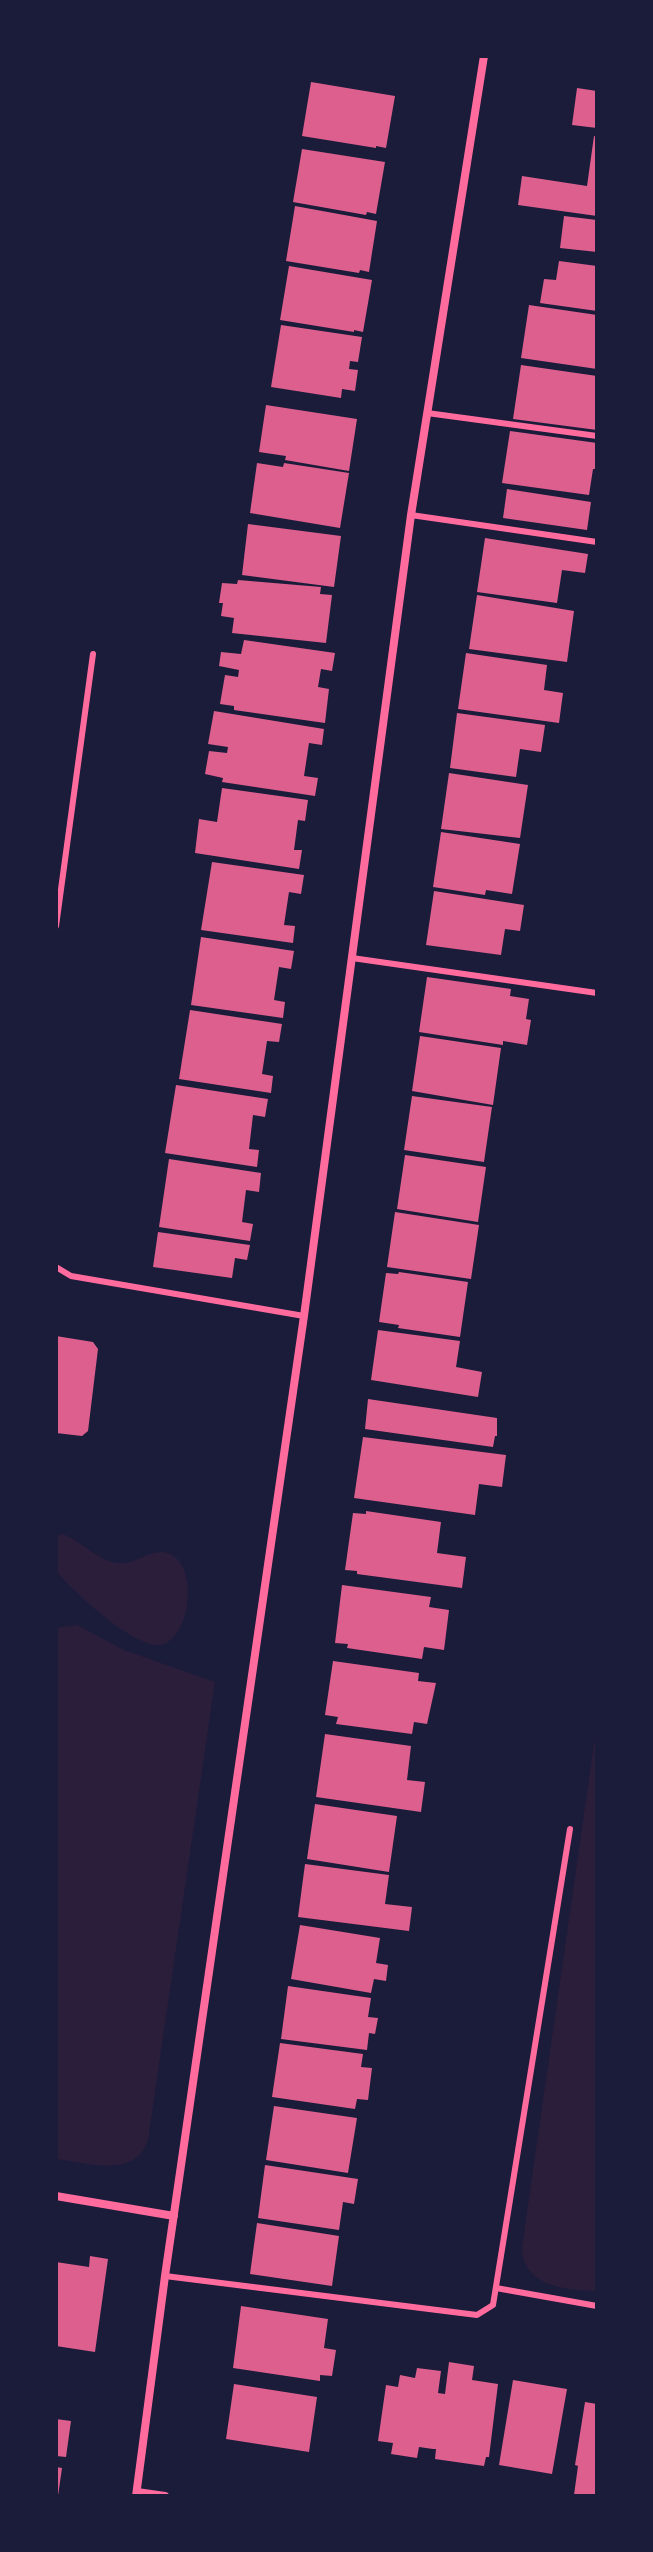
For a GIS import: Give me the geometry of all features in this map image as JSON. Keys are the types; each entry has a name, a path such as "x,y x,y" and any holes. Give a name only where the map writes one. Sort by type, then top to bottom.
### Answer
{"street":[{"path":"165,2496 136,2494 304,1316 411,515 484,56"},
{"path":"56,2196 174,2216"}],"lane":[{"path":"427,413 597,436"},
{"path":"411,515 597,542"},
{"path":"56,926 93,654"},
{"path":"352,958 597,993"},
{"path":"56,1267 71,1276 304,1316"},
{"path":"165,2276 477,2315 493,2305 570,1829"},
{"path":"496,2288 597,2306"}],"shaded area":[{"path":"63,1534 117,1563 130,1562 157,1552 170,1554 179,1561 188,1585 188,1600 180,1627 173,1638 164,1644 153,1645 139,1639 76,1592 56,1571 56,1536"},
{"path":"77,1625 124,1650 215,1682 148,2140 133,2160 109,2166 56,2159 56,1628"},
{"path":"597,1723 597,2291 548,2284 530,2271 522,2247"}],"building":[{"path":"311,82 395,96 386,148 302,136"},
{"path":"577,88 597,91 597,128 572,125"},
{"path":"594,136 597,137 597,216 518,205 522,176 587,186"},
{"path":"302,149 385,162 376,214 367,212 366,215 293,202"},
{"path":"295,206 377,221 369,272 286,261"},
{"path":"564,216 597,220 597,252 560,248"},
{"path":"559,261 597,266 597,311 540,303 544,279 556,280"},
{"path":"289,266 372,280 363,332 280,320"},
{"path":"529,305 597,315 597,369 521,358"},
{"path":"281,325 362,337 358,362 350,361 349,369 358,370 355,391 342,389 341,398 271,387"},
{"path":"521,365 597,376 597,430 513,419"},
{"path":"266,405 357,419 349,471 285,460 286,456 259,452"},
{"path":"510,431 597,443 597,469 593,469 589,495 502,483"},
{"path":"257,463 283,467 284,463 349,473 340,528 250,513"},
{"path":"507,489 591,502 587,530 503,518"},
{"path":"248,524 341,536 334,587 242,575"},
{"path":"485,538 588,554 585,573 562,570 557,603 477,592"},
{"path":"238,580 321,587 320,594 332,595 326,643 232,633 234,618 221,616 223,603 219,603 222,583 237,584"},
{"path":"477,595 574,611 567,662 469,649"},
{"path":"244,640 335,653 332,671 321,669 318,687 329,689 325,723 234,710 234,706 220,704 225,675 238,677 239,670 219,666 221,652 241,654"},
{"path":"466,653 547,665 544,690 563,693 559,723 458,709"},
{"path":"214,711 324,729 322,745 309,743 304,776 318,778 315,796 222,782 223,778 205,774 209,751 227,753 228,747 208,744"},
{"path":"457,713 545,725 541,752 520,749 516,777 450,768"},
{"path":"449,773 528,785 520,838 441,829"},
{"path":"222,788 308,800 305,821 298,820 294,850 302,850 299,869 195,853 199,819 217,822"},
{"path":"441,832 520,844 512,894 486,890 485,895 433,887"},
{"path":"212,862 304,875 301,894 289,892 284,925 295,926 293,943 201,930"},
{"path":"434,891 524,905 520,931 505,929 501,955 426,945"},
{"path":"201,937 294,951 291,969 279,967 274,1000 285,1002 283,1018 191,1005"},
{"path":"427,977 511,989 510,996 529,999 526,1019 531,1020 527,1045 503,1041 503,1045 419,1032"},
{"path":"190,1010 282,1024 279,1042 267,1041 262,1074 273,1076 271,1093 179,1079"},
{"path":"420,1036 501,1048 493,1105 412,1091"},
{"path":"176,1085 268,1099 265,1117 253,1115 249,1149 259,1150 257,1167 165,1153"},
{"path":"412,1096 492,1107 484,1162 404,1150"},
{"path":"405,1155 486,1167 478,1222 397,1209"},
{"path":"169,1159 261,1173 259,1192 246,1190 242,1222 253,1224 250,1241 159,1227"},
{"path":"395,1212 479,1225 471,1279 387,1267"},
{"path":"158,1232 250,1245 247,1260 235,1258 232,1278 153,1267"},
{"path":"399,1272 468,1282 460,1337 398,1328 399,1325 379,1322 386,1273"},
{"path":"378,1330 460,1341 456,1367 482,1372 478,1397 371,1380"},
{"path":"56,1336 93,1342 98,1349 88,1431 82,1436 56,1433"},
{"path":"368,1399 497,1418 497,1436 493,1447 365,1429"},
{"path":"363,1437 506,1455 502,1487 479,1484 475,1515 354,1498"},
{"path":"366,1511 441,1522 437,1553 466,1557 462,1588 345,1570 353,1513 366,1514"},
{"path":"342,1585 431,1597 429,1607 449,1610 444,1650 424,1647 422,1659 347,1648 348,1644 335,1643"},
{"path":"333,1661 419,1673 418,1681 436,1683 427,1724 414,1722 412,1734 336,1724 338,1717 325,1715"},
{"path":"325,1734 411,1746 407,1780 425,1782 421,1812 316,1797"},
{"path":"315,1804 397,1816 389,1872 307,1859"},
{"path":"305,1864 389,1875 385,1904 412,1907 409,1931 298,1917"},
{"path":"300,1925 380,1938 376,1963 388,1965 386,1981 374,1979 371,1993 291,1979"},
{"path":"288,1986 371,1998 368,2017 378,2018 375,2034 369,2033 367,2050 281,2039"},
{"path":"280,2043 363,2054 361,2067 372,2068 368,2100 357,2099 355,2109 272,2097"},
{"path":"274,2106 357,2118 348,2173 266,2160"},
{"path":"265,2165 358,2179 354,2204 343,2202 339,2230 258,2218"},
{"path":"257,2223 339,2236 332,2286 250,2274"},
{"path":"90,2256 108,2259 95,2352 56,2346 56,2262 89,2267"},
{"path":"241,2306 328,2319 324,2348 336,2350 332,2376 320,2375 320,2381 233,2368"},
{"path":"449,2362 474,2366 472,2380 498,2384 489,2457 486,2457 484,2466 435,2459 436,2449 419,2447 417,2458 391,2454 393,2443 378,2441 386,2385 398,2387 400,2375 415,2378 417,2368 441,2371 438,2393 445,2394"},
{"path":"513,2380 567,2389 552,2474 499,2465"},
{"path":"234,2384 317,2397 309,2452 226,2439"},
{"path":"585,2402 597,2404 597,2496 574,2495 578,2466 575,2465"},
{"path":"56,2419 71,2421 66,2457 56,2456"},
{"path":"56,2467 62,2468 58,2496 56,2496"}]}
